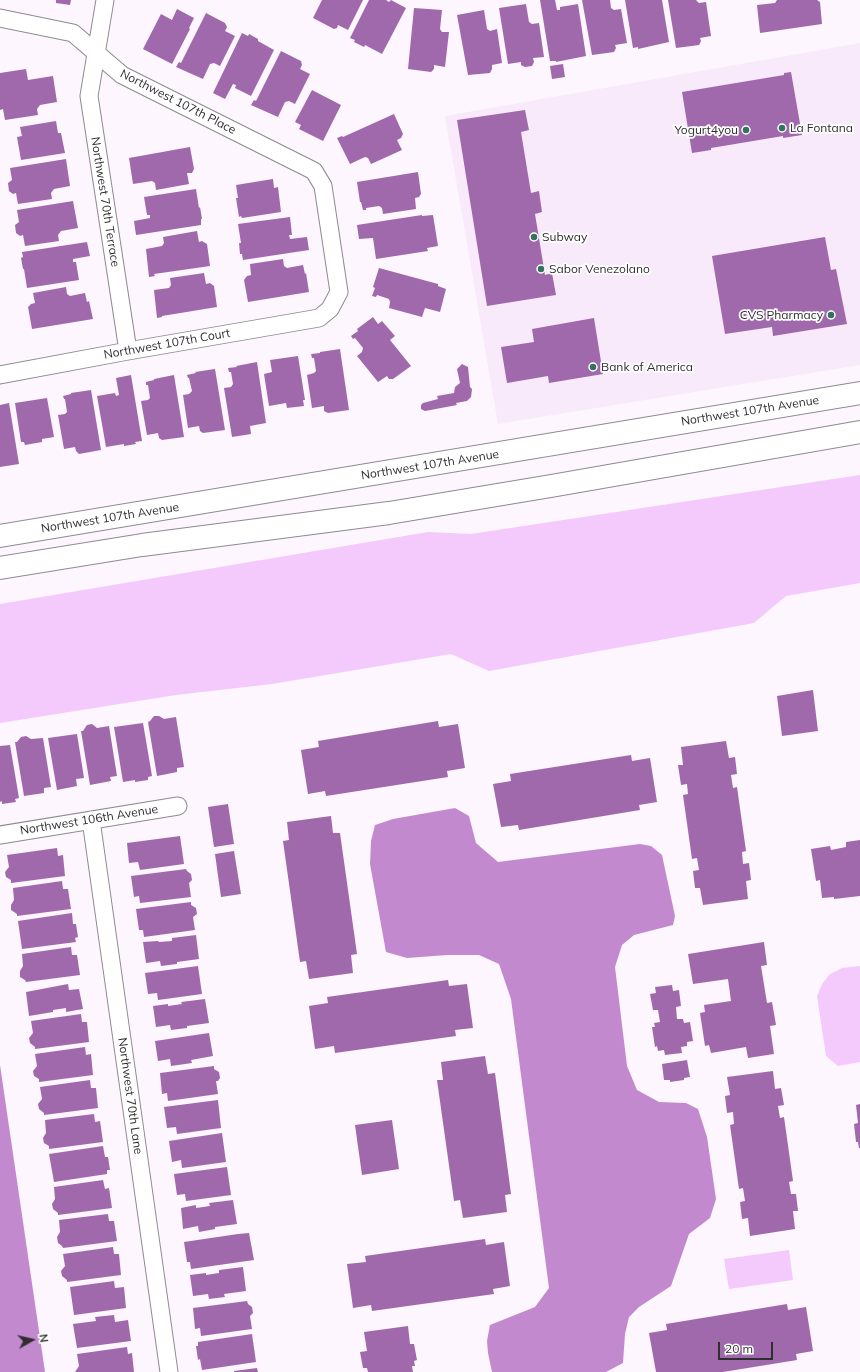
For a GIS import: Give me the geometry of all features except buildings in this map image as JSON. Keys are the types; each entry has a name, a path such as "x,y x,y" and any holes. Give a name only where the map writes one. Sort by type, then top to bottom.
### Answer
{"main road":[{"name":"Northwest 107th Avenue","path":"0,536 860,393"},
{"path":"0,568 142,545 389,513 559,485 860,432"}],"street":[{"name":"Northwest 70th Terrace","path":"105,0 89,96 128,351"},
{"name":"Northwest 107th Place","path":"0,18 73,33 122,75 314,171 323,186 339,292 330,308"},
{"name":"Northwest 107th Court","path":"0,375 319,318 330,308"},
{"name":"Northwest 106th Avenue","path":"0,834 178,806"},
{"name":"Northwest 70th Lane","path":"91,820 169,1372"}],"shaded area":[{"path":"860,43 860,365 498,424 445,116"},
{"path":"860,475 860,583 786,596 754,623 489,671 451,654 272,684 176,695 0,723 0,604 428,532 471,534"},
{"path":"455,808 469,816 476,843 498,862 640,844 651,846 662,855 675,916 673,925 634,935 622,945 615,967 627,1066 637,1090 659,1102 686,1103 698,1109 707,1137 716,1199 710,1218 689,1234 671,1286 639,1307 629,1317 625,1334 623,1363 606,1372 492,1372 487,1341 490,1325 535,1307 549,1288 511,999 499,964 479,955 447,955 407,958 386,952 370,864 371,841 375,825 393,819"},
{"path":"860,966 860,1062 838,1066 826,1056 817,996 822,984 830,974 842,968"},
{"path":"0,1065 45,1372 0,1372"},
{"path":"789,1250 793,1280 729,1289 724,1259"}],"place":[{"name":"La Fontana","path":"782,128"},
{"name":"Yogurt4you","path":"746,130"},
{"name":"Subway","path":"534,237"},
{"name":"Sabor Venezolano","path":"541,269"},
{"name":"CVS Pharmacy","path":"831,315"},
{"name":"Bank of America","path":"593,367"}]}
